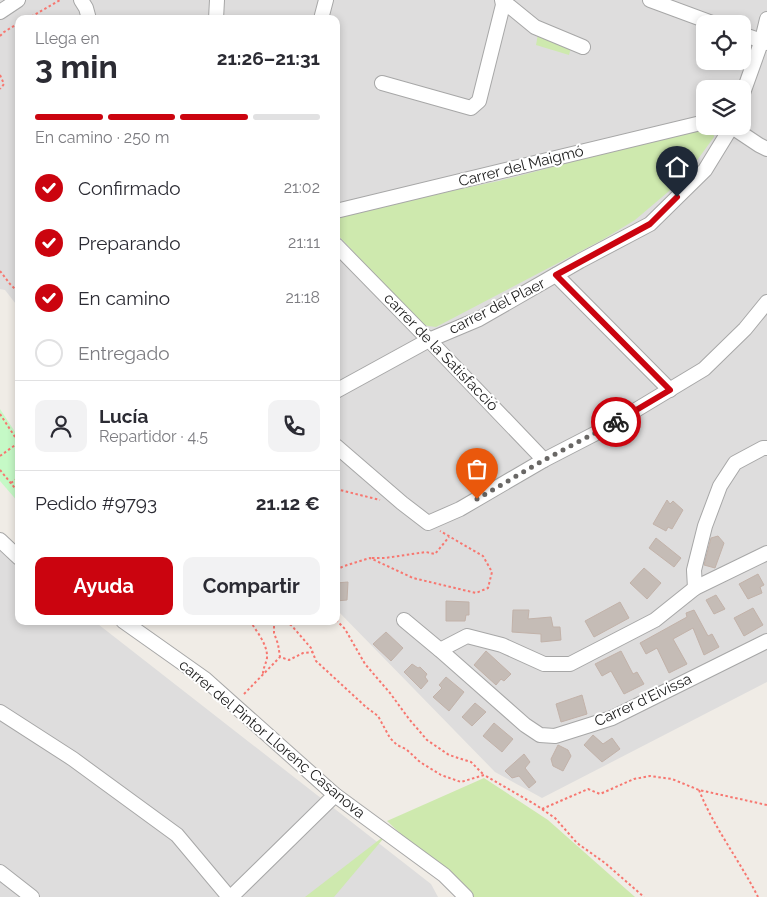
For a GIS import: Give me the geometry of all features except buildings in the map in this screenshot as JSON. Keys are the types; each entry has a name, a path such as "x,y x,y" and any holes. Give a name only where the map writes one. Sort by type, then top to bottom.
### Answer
{"street":[{"path":"0,12 18,0"},
{"path":"80,0 86,8 88,15"},
{"path":"216,0 216,15"},
{"path":"322,15 326,0"},
{"path":"503,0 535,27 584,47"},
{"path":"382,83 471,108 479,101 503,0"},
{"path":"650,0 696,17"},
{"path":"749,80 764,42 767,19"},
{"path":"751,37 764,42"},
{"name":"Carrer del Maigmó","path":"340,209 696,124"},
{"name":"carrer del Plaer","path":"340,389 429,340 479,319 650,224 705,170 727,135"},
{"path":"743,135 767,149"},
{"name":"carrer de la Satisfacció","path":"340,249 544,460"},
{"path":"556,275 670,390"},
{"path":"340,449 428,523 460,509 544,460 606,428 704,369 745,329 767,302"},
{"path":"695,588 694,570 705,526 720,486 735,463 763,448 767,448"},
{"path":"0,540 15,554"},
{"path":"440,650 467,636 502,645 544,664 570,664 655,620 695,588 767,553"},
{"name":"Carrer d'Eivissa","path":"404,620 525,725 540,735 555,736 612,718 767,641"},
{"name":"carrer del Pintor Llorenç Casanova","path":"129,625 205,679 335,796 444,875 466,897"},
{"path":"0,712 73,759 177,835 230,897 335,796"},
{"path":"0,872 32,897"}],"path":[{"path":"34,15 60,0"},
{"path":"0,36 15,26"},
{"path":"0,75 4,84 0,89"},
{"path":"0,271 15,288"},
{"path":"0,414 1,419 15,439"},
{"path":"0,456 15,445"},
{"path":"0,470 15,488"},
{"path":"11,483 15,480"},
{"path":"340,490 383,500"},
{"path":"370,558 413,578 476,593 488,588 492,572 483,556 428,523"},
{"path":"340,568 370,558 426,552 435,554 449,537"},
{"path":"340,624 366,664 427,740 449,755 471,762 484,775 555,818 577,843 605,863 644,897"},
{"path":"252,625 266,647 267,658 263,674"},
{"path":"274,625 280,657"},
{"path":"292,626 311,648 316,661 378,716 390,738 397,745 406,749 420,762 441,775 461,782 484,775"},
{"path":"280,657 289,660 303,653 313,652"},
{"path":"244,694 280,657"},
{"path":"541,809 588,789 600,794 634,779 650,776 672,779 700,790 767,805"},
{"path":"700,790 706,807 758,897"}],"shaded area":[{"path":"0,0 767,0 767,682 542,798 495,772 340,613 340,15 15,15 15,303 5,290 0,289"},
{"path":"0,548 15,560 15,625 99,625 431,884 438,897 0,897"}],"green space":[{"path":"538,34 572,44 569,55 536,45"},
{"path":"696,129 696,135 714,135 690,170 635,220 602,240 436,327 420,323 340,237 340,214 499,181"},
{"path":"0,409 15,432 15,498 0,481"},
{"path":"484,778 548,820 635,897 468,897 387,821"},
{"path":"388,833 334,897 305,897"}],"way so far":[{"path":"477,499 544,460 616,422"}],"route":[{"path":"616,422 670,390 556,275 650,224 677,197"}]}
